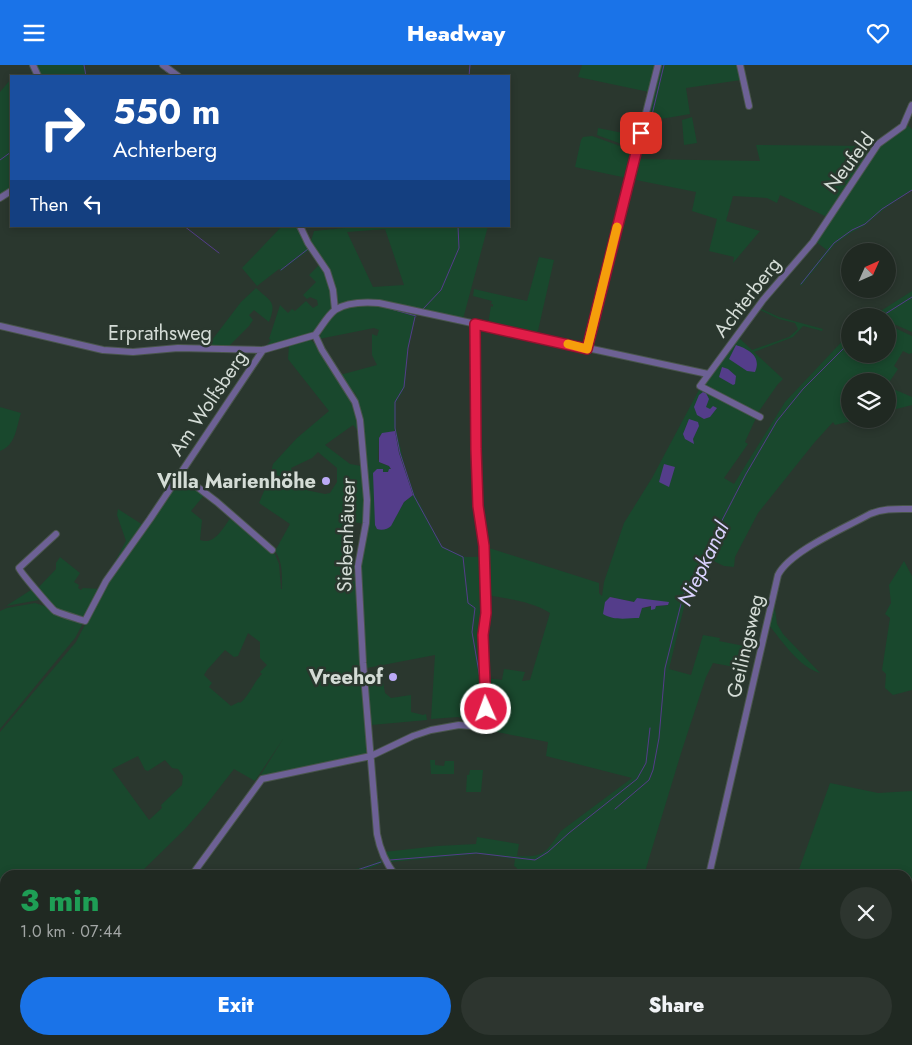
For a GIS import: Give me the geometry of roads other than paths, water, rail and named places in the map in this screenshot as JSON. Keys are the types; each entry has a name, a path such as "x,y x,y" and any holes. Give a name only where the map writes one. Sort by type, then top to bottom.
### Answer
{"street":[{"path":"163,65 177,75"},
{"path":"587,349 658,65"},
{"path":"740,65 749,106"},
{"name":"Neufeld","path":"813,242 878,144 902,126 912,105"},
{"path":"300,227 308,243 327,271 333,290 335,310"},
{"name":"Achterberg","path":"708,374 763,300 813,242"},
{"path":"315,335 335,310 344,306 366,302 379,303 708,374 700,385 760,417"},
{"path":"196,870 262,779 371,756 413,736 431,730 459,725 481,727 486,709 483,635 486,613 484,546 478,506 475,430 475,324"},
{"name":"Erprathsweg","path":"0,326 103,350 133,352 178,349 263,350 315,335"},
{"name":"Siebenhäuser","path":"315,335 322,350 355,402 360,420 367,500 366,523 358,566 363,663 377,834 380,850 391,870"},
{"name":"Am Wolfsberg","path":"56,534 19,568 21,573 54,610 85,621 106,581 150,519 263,350"},
{"name":"Am Wolfsberg","path":"179,473 217,502 272,550"},
{"name":"Geilingsweg","path":"710,870 778,575 782,567 796,555 870,514 879,511 912,509"}],"waterway":[{"path":"84,65 86,75"},
{"path":"469,75 470,65"},
{"path":"651,119 664,65"},
{"path":"165,71 171,75"},
{"path":"0,160 10,153"},
{"path":"801,284 834,243 852,230 865,224 882,209 912,190"},
{"path":"185,227 219,253"},
{"path":"281,270 308,249 297,227"},
{"path":"423,309 441,290 459,248 458,227"},
{"name":"Niepkanal","path":"895,308 912,297"},
{"path":"384,307 416,316"},
{"path":"415,317 408,348 404,387 395,402 395,428 400,453 414,496 442,547 463,557 468,603 475,608 472,632 481,684"},
{"name":"Niepkanal","path":"615,809 649,780 653,770 659,738 665,668 683,596 746,474 777,421 803,389 841,351"},
{"path":"474,723 481,690"},
{"path":"390,860 476,853 535,860 548,852 637,779 646,763 650,728"},
{"path":"357,870 381,862"}],"place":[{"name":"Villa Marienhöhe","path":"326,481"},
{"name":"Vreehof","path":"393,677"}]}
